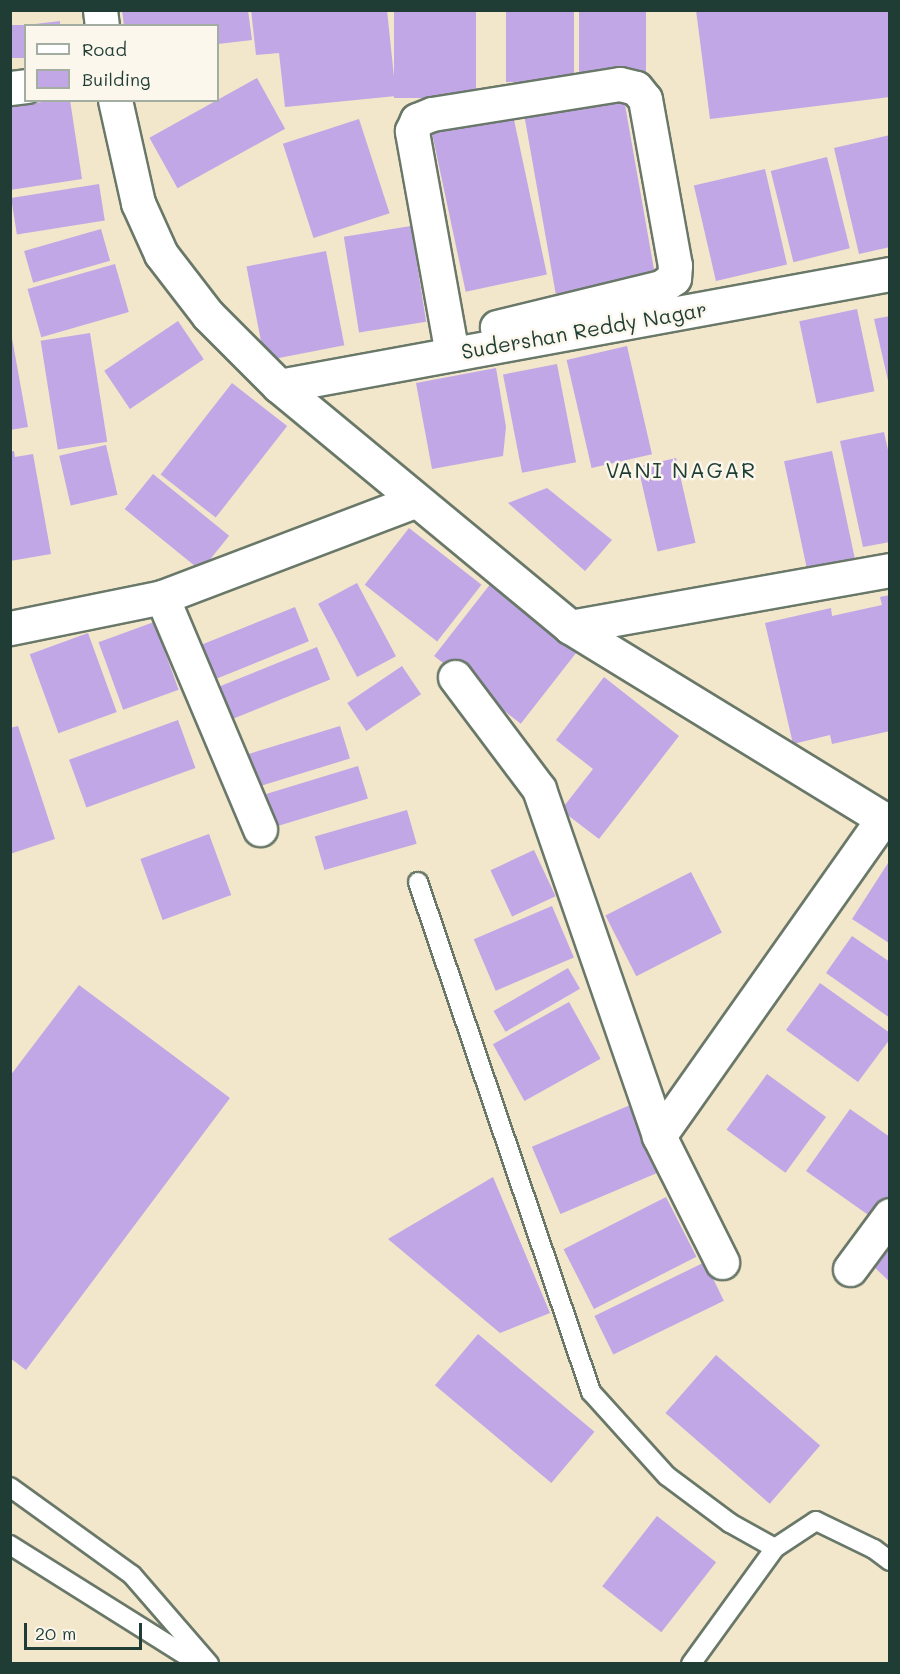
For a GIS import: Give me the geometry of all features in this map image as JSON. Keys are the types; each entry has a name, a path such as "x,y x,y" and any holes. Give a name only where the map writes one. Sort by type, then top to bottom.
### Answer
{"street":[{"path":"452,354 411,131 417,120 432,114 620,84 636,88 645,99 675,264 674,278 661,287 487,331"},
{"path":"115,102 138,203 161,254 208,315 279,386 415,501 570,627 886,820 659,1136"},
{"name":"Sudershan Reddy Nagar","path":"279,386 452,354 487,331 890,274"},
{"path":"10,628 162,597 415,501"},
{"path":"570,627 890,570"},
{"path":"162,597 260,828"},
{"path":"455,677 539,789 659,1136 722,1262"},
{"path":"850,1269 890,1215"}],"lane":[{"path":"418,882 591,1392 667,1476 730,1523 775,1548"},
{"path":"10,1487 132,1575 209,1664"},
{"path":"690,1664 775,1548 816,1521 874,1549 890,1561"},
{"path":"10,1545 200,1664"}],"building":[{"path":"122,10 248,10 252,40 219,44 219,24 124,24"},
{"path":"251,10 387,10 396,96 285,107 279,53 256,55"},
{"path":"394,10 476,10 476,98 394,98"},
{"path":"506,10 574,10 574,82 506,82"},
{"path":"579,10 646,10 646,72 579,72"},
{"path":"696,10 890,10 890,97 710,119"},
{"path":"60,21 60,24 35,24"},
{"path":"10,25 24,25 24,58 10,58"},
{"path":"257,78 285,129 178,188 149,138 214,102 219,102 219,99"},
{"path":"622,88 655,276 556,294 523,106"},
{"path":"42,102 70,102 82,179 10,190 10,107"},
{"path":"513,115 547,274 466,292 432,132"},
{"path":"359,119 390,213 314,238 283,144"},
{"path":"890,135 890,247 859,254 834,148"},
{"path":"827,157 850,248 793,262 771,171"},
{"path":"765,169 787,264 716,281 694,185"},
{"path":"99,184 105,221 17,234 11,198"},
{"path":"411,226 426,322 359,332 344,237"},
{"path":"101,229 110,261 33,283 24,251"},
{"path":"326,251 344,345 265,361 246,266"},
{"path":"115,264 129,312 41,337 28,289"},
{"path":"857,309 874,391 817,403 799,321"},
{"path":"890,316 890,385 889,385 874,319"},
{"path":"178,321 204,359 130,409 104,371"},
{"path":"10,327 28,427 10,430"},
{"path":"90,333 107,442 58,449 41,341"},
{"path":"627,346 652,454 592,468 567,360"},
{"path":"557,364 576,462 522,473 503,374"},
{"path":"496,368 506,427 503,456 432,469 416,383"},
{"path":"232,383 287,426 216,518 161,474"},
{"path":"884,432 890,459 890,542 863,547 840,441"},
{"path":"106,445 117,495 71,505 59,456"},
{"path":"14,451 15,457 33,454 51,554 10,561 10,452"},
{"path":"832,451 856,563 808,573 784,461"},
{"path":"676,458 696,543 658,552 638,467"},
{"path":"153,474 229,536 201,571 125,509"},
{"path":"547,488 612,540 585,571 508,503"},
{"path":"409,528 481,585 437,641 365,585"},
{"path":"495,578 582,646 521,724 434,656"},
{"path":"357,583 396,656 357,677 318,604"},
{"path":"890,595 890,731 832,744 830,735 793,744 765,623 831,608 832,616 882,605 880,597"},
{"path":"295,607 309,641 204,684 190,649"},
{"path":"154,622 179,690 123,710 99,642"},
{"path":"88,633 117,712 58,733 30,654"},
{"path":"317,647 330,679 223,723 209,690"},
{"path":"402,666 421,694 366,731 347,703"},
{"path":"604,677 679,736 599,839 561,810 593,769 556,740"},
{"path":"178,720 195,768 86,808 69,760"},
{"path":"18,726 55,839 10,854 10,728"},
{"path":"340,726 350,759 256,787 246,755"},
{"path":"358,766 368,799 276,827 266,794"},
{"path":"407,810 417,844 324,870 315,836"},
{"path":"209,834 231,895 163,920 140,859"},
{"path":"534,850 556,896 512,917 490,870"},
{"path":"890,860 890,941 889,943 852,919"},
{"path":"691,872 722,933 636,976 605,916"},
{"path":"552,906 574,958 496,991 474,939"},
{"path":"852,936 890,962 890,1018 826,973"},
{"path":"568,968 580,989 506,1032 494,1011"},
{"path":"820,983 890,1033 890,1039 858,1082 786,1030"},
{"path":"79,985 230,1098 26,1370 10,1358 10,1076"},
{"path":"569,1002 601,1059 524,1101 493,1044"},
{"path":"767,1074 826,1117 786,1173 726,1130"},
{"path":"635,1103 664,1170 560,1214 532,1147"},
{"path":"850,1109 890,1137 890,1196 874,1219 806,1171"},
{"path":"493,1177 550,1313 500,1333 388,1239"},
{"path":"666,1197 696,1257 594,1309 564,1249"},
{"path":"890,1243 890,1282 871,1264"},
{"path":"705,1262 724,1301 613,1355 594,1316"},
{"path":"478,1334 594,1432 551,1483 435,1385"},
{"path":"716,1355 820,1446 770,1504 665,1413"},
{"path":"657,1516 716,1562 661,1632 602,1586"}],"district":[{"name":"VANI NAGAR","path":"681,470"}]}
